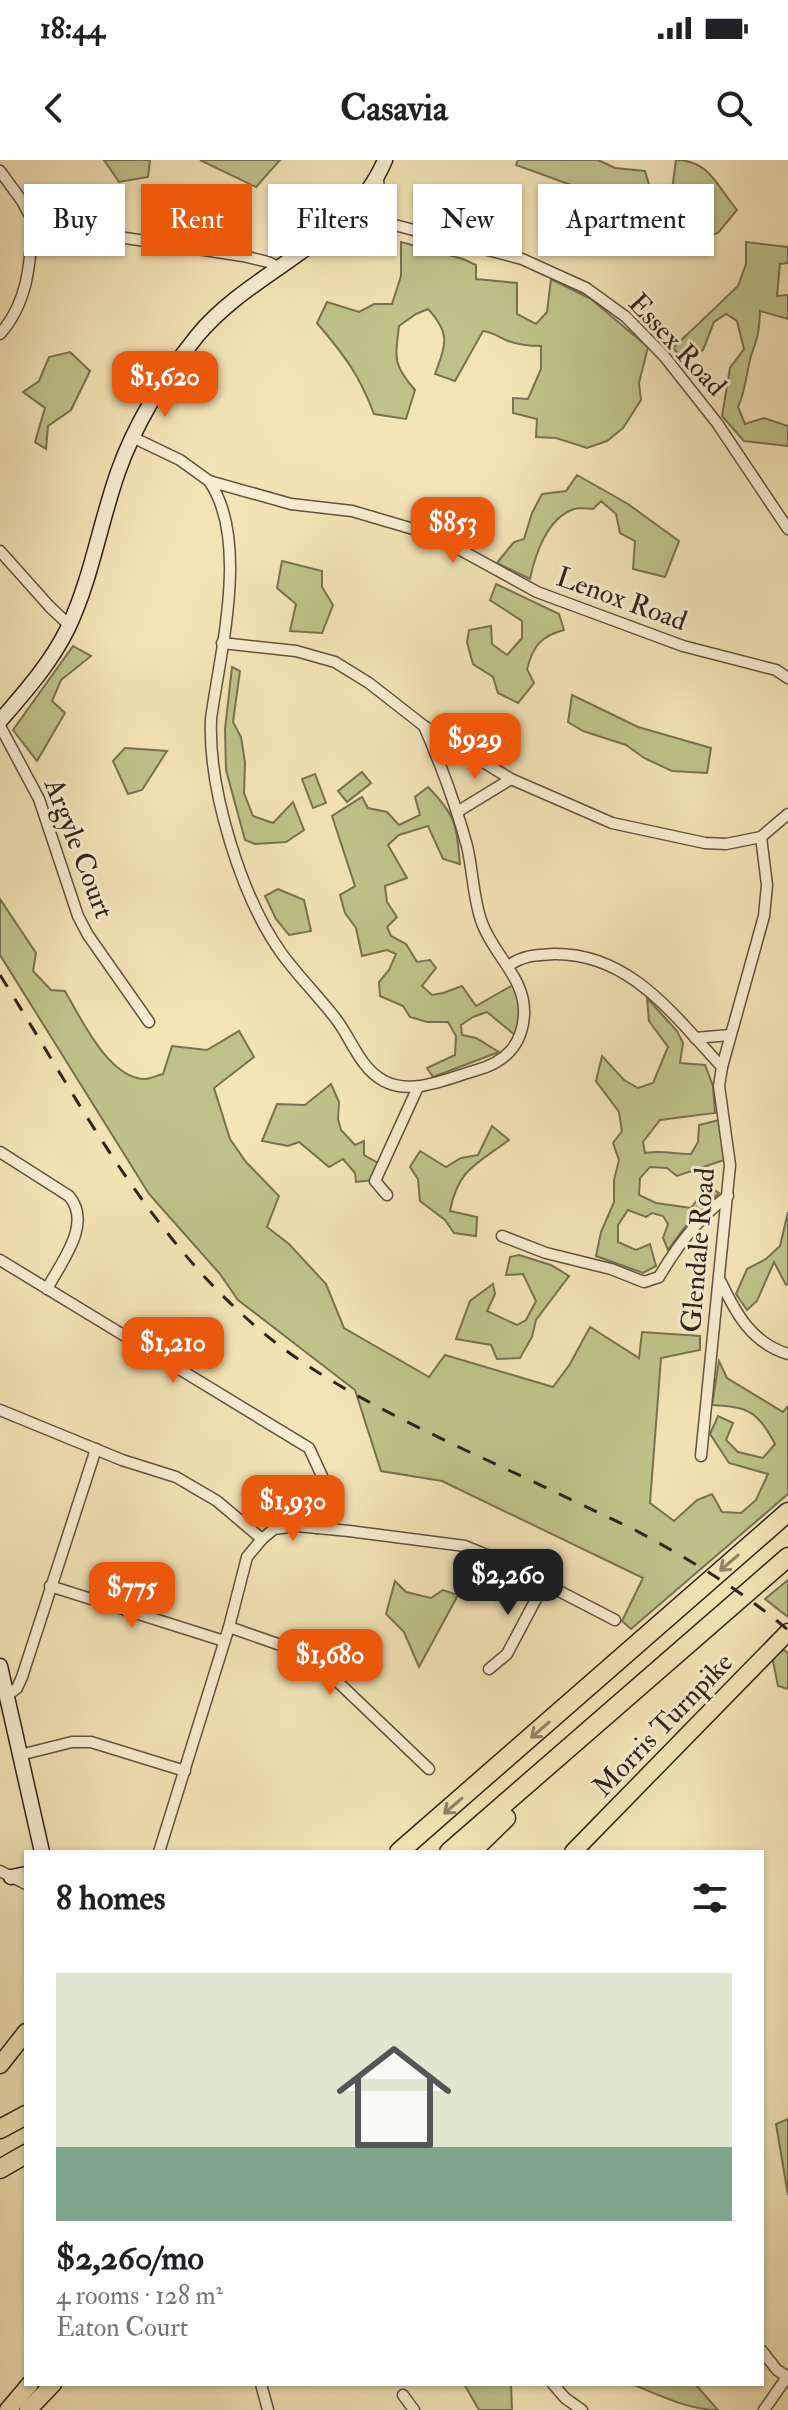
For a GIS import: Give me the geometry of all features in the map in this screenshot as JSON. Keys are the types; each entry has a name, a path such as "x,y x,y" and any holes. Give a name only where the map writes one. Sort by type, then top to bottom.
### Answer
{"highway":[{"path":"401,1850 788,1512"},
{"path":"451,1850 788,1557"},
{"path":"473,1850 678,1653"},
{"path":"0,2129 24,2116"},
{"path":"0,2169 24,2155"}],"main road":[{"path":"373,184 385,160"},
{"path":"0,723 33,682 69,625 118,472 132,437 155,397 197,336 223,309 293,256"},
{"name":"Morris Turnpike","path":"575,1850 788,1632"},
{"path":"0,1666 41,1850"},
{"path":"0,2065 24,2035"},
{"path":"8,2410 28,2386"},
{"path":"28,2410 51,2386"}],"street":[{"path":"0,171 24,205"},
{"path":"378,177 378,184"},
{"name":"Essex Road","path":"397,226 522,259 586,288 626,317 664,356 717,423 788,529"},
{"path":"125,238 243,256 278,267"},
{"path":"0,334 24,294 31,256"},
{"name":"Lenox Road","path":"132,437 180,460 209,481 291,504 352,511 420,531 537,592 683,646 776,670 788,678"},
{"path":"209,481 220,500 232,563 210,745 230,839 248,894 283,955 338,1022 364,1065 383,1081 404,1087 418,1087 497,1064 518,1040 524,1007 520,986 481,922 457,812 424,726"},
{"path":"0,551 69,625"},
{"path":"222,643 296,651 335,662 369,683 424,726 511,779 612,823 705,843 726,844 761,837 788,814"},
{"path":"776,670 788,670"},
{"name":"Argyle Court","path":"0,723 39,799 78,916 149,1022"},
{"path":"457,812 511,779"},
{"name":"Glendale Road","path":"701,1456 730,1165 719,1086 730,1035 764,916 767,885 761,837"},
{"path":"508,966 520,957 559,954 580,955 610,964 635,978 657,997 722,1067"},
{"path":"695,1038 730,1035"},
{"path":"387,1195 375,1181 418,1087"},
{"path":"0,1152 69,1196 77,1207 79,1220 76,1234 47,1289"},
{"path":"502,1236 521,1245 611,1269 644,1282 659,1277 672,1254 708,1210 728,1196"},
{"path":"0,1260 309,1448 322,1476 317,1528"},
{"path":"720,1280 751,1332 762,1342 788,1354"},
{"path":"0,1410 176,1477 199,1489 262,1539"},
{"path":"7,1696 17,1688 22,1677 96,1449"},
{"path":"160,1850 229,1627 247,1557 274,1529 317,1528 465,1546 499,1560 615,1620"},
{"path":"489,1669 507,1654 544,1584"},
{"path":"50,1586 224,1641"},
{"path":"229,1627 289,1648 319,1664 429,1769"},
{"path":"20,1755 72,1742 91,1742 185,1771"},
{"path":"764,2354 787,2377 764,2410"},
{"path":"262,2386 268,2410"},
{"path":"555,2386 582,2410"},
{"path":"403,2395 414,2410"}],"green space":[{"path":"104,160 150,160 148,177 119,182"},
{"path":"200,160 280,160 256,187"},
{"path":"518,160 598,160 615,168 645,171 649,184 568,184 516,165"},
{"path":"676,160 697,164 705,169 737,210 714,234 714,184 673,184"},
{"path":"401,242 413,245 413,256 452,256 476,265 476,279 517,283 517,314 536,324 547,312 551,279 591,299 648,347 639,383 641,400 623,428 607,441 587,448 556,438 536,437 537,419 513,413 513,398 528,399 541,369 541,346 508,341 483,331 455,381 435,374 444,340 440,325 428,309 399,326 397,361 415,390 406,419 374,414 350,366 317,323 327,302 359,312 374,304 392,304 401,276"},
{"path":"746,242 788,247 788,263 780,264 777,296 788,295 788,319 760,311 758,335 738,407 745,424 764,418 788,426 788,446 744,441 722,416 730,368 744,349 737,321 726,314 714,322 703,350 684,361 673,348 738,286 746,264"},
{"path":"70,352 90,371 71,410 48,426 46,449 35,442 45,408 23,392 39,381 49,357"},
{"path":"577,475 628,504 679,541 665,577 633,569 635,541 620,533 616,514 601,501 593,509 574,509 556,520 539,549 530,579 497,563 514,542 524,539 542,494 566,491"},
{"path":"282,561 322,571 322,587 333,605 322,633 290,631 296,604 277,588"},
{"path":"496,584 559,614 564,630 549,635 535,648 527,669 534,683 518,703 498,693 493,677 473,664 467,642 469,630 491,626 492,644 507,655 522,638 522,621 490,600"},
{"path":"73,646 91,656 61,680 52,701 65,713 37,761 13,730"},
{"path":"232,667 240,671 233,722 241,737 245,762 244,793 253,816 273,823 293,802 304,830 286,842 255,844 245,840 226,770 225,729"},
{"path":"572,695 638,727 711,748 707,773 672,771 644,758 626,745 583,731 568,722"},
{"path":"125,748 167,751 142,790 128,794 113,761"},
{"path":"362,772 371,783 347,802 338,791"},
{"path":"315,774 326,803 313,808 302,779"},
{"path":"428,787 450,814 460,864 443,859 428,826 399,835 388,845 407,878 385,886 387,902 397,917 387,927 391,936 406,944 417,962 430,960 436,968 422,986 432,995 462,986 476,1006 513,985 522,1013 516,1036 487,1012 461,1025 462,1035 476,1038 499,1052 433,1077 427,1068 455,1055 456,1036 448,1022 427,1022 410,1017 403,1006 380,996 379,982 396,954 387,950 362,956 356,928 345,913 340,895 355,886 332,816 362,797 368,808 387,812 399,825 420,815 415,797"},
{"path":"278,889 304,900 311,931 289,935 276,919 265,896"},
{"path":"0,899 36,953 33,971 51,990 65,991 97,1045 119,1069 145,1079 163,1074 172,1046 207,1050 239,1031 254,1057 214,1088 230,1139 246,1162 279,1196 267,1227 289,1244 326,1284 344,1328 429,1377 445,1355 553,1387 590,1327 639,1358 642,1332 700,1336 700,1350 661,1358 650,1503 674,1521 697,1500 712,1494 722,1512 741,1513 756,1500 768,1474 729,1463 710,1434 718,1416 733,1423 726,1440 738,1452 763,1458 775,1444 763,1424 751,1413 735,1407 712,1405 719,1361 727,1378 783,1412 788,1406 788,1494 631,1629 622,1621 643,1578 442,1481 381,1471 355,1390 238,1300 220,1274 149,1194 0,955"},
{"path":"647,998 677,1031 683,1043 680,1063 705,1065 713,1086 715,1113 660,1120 643,1142 645,1153 691,1154 698,1142 699,1125 719,1120 724,1160 677,1176 667,1168 650,1167 640,1178 639,1195 656,1203 691,1208 708,1186 719,1193 685,1227 668,1250 663,1238 668,1224 663,1216 652,1213 646,1217 628,1210 618,1225 618,1242 636,1250 650,1244 656,1266 643,1273 596,1256 601,1232 614,1202 614,1180 619,1160 613,1143 622,1131 619,1112 596,1081 602,1056 624,1080 638,1088 653,1083 668,1047 649,1021"},
{"path":"331,1084 339,1102 341,1130 355,1145 364,1141 364,1155 378,1163 373,1180 356,1182 355,1173 343,1159 329,1167 299,1142 288,1146 262,1141 277,1104 305,1105"},
{"path":"492,1126 509,1140 464,1176 450,1211 477,1217 476,1236 454,1233 445,1220 420,1201 418,1179 410,1167 420,1151 446,1167 461,1158 478,1155"},
{"path":"788,1212 788,1284 774,1262 757,1301 747,1310 736,1294 747,1269 766,1259 780,1246"},
{"path":"519,1255 551,1265 569,1276 536,1320 532,1337 520,1358 497,1359 491,1345 456,1339 470,1301 493,1284 495,1294 487,1311 517,1325 526,1320 536,1301 523,1274 506,1275 510,1257"},
{"path":"788,1580 788,1617 765,1599"},
{"path":"395,1581 406,1592 431,1598 443,1590 458,1595 419,1667 404,1632 386,1614"},
{"path":"784,1650 788,1653 788,1689 778,1686 772,1656"},
{"path":"788,2119 788,2195 776,2124"},
{"path":"465,2386 511,2386 512,2410 479,2410"},
{"path":"637,2386 697,2386 718,2410 685,2405"}],"railway":[{"path":"0,975 91,1124 158,1221 195,1267 280,1346 324,1376 393,1415 655,1541 733,1588 788,1630"}]}
